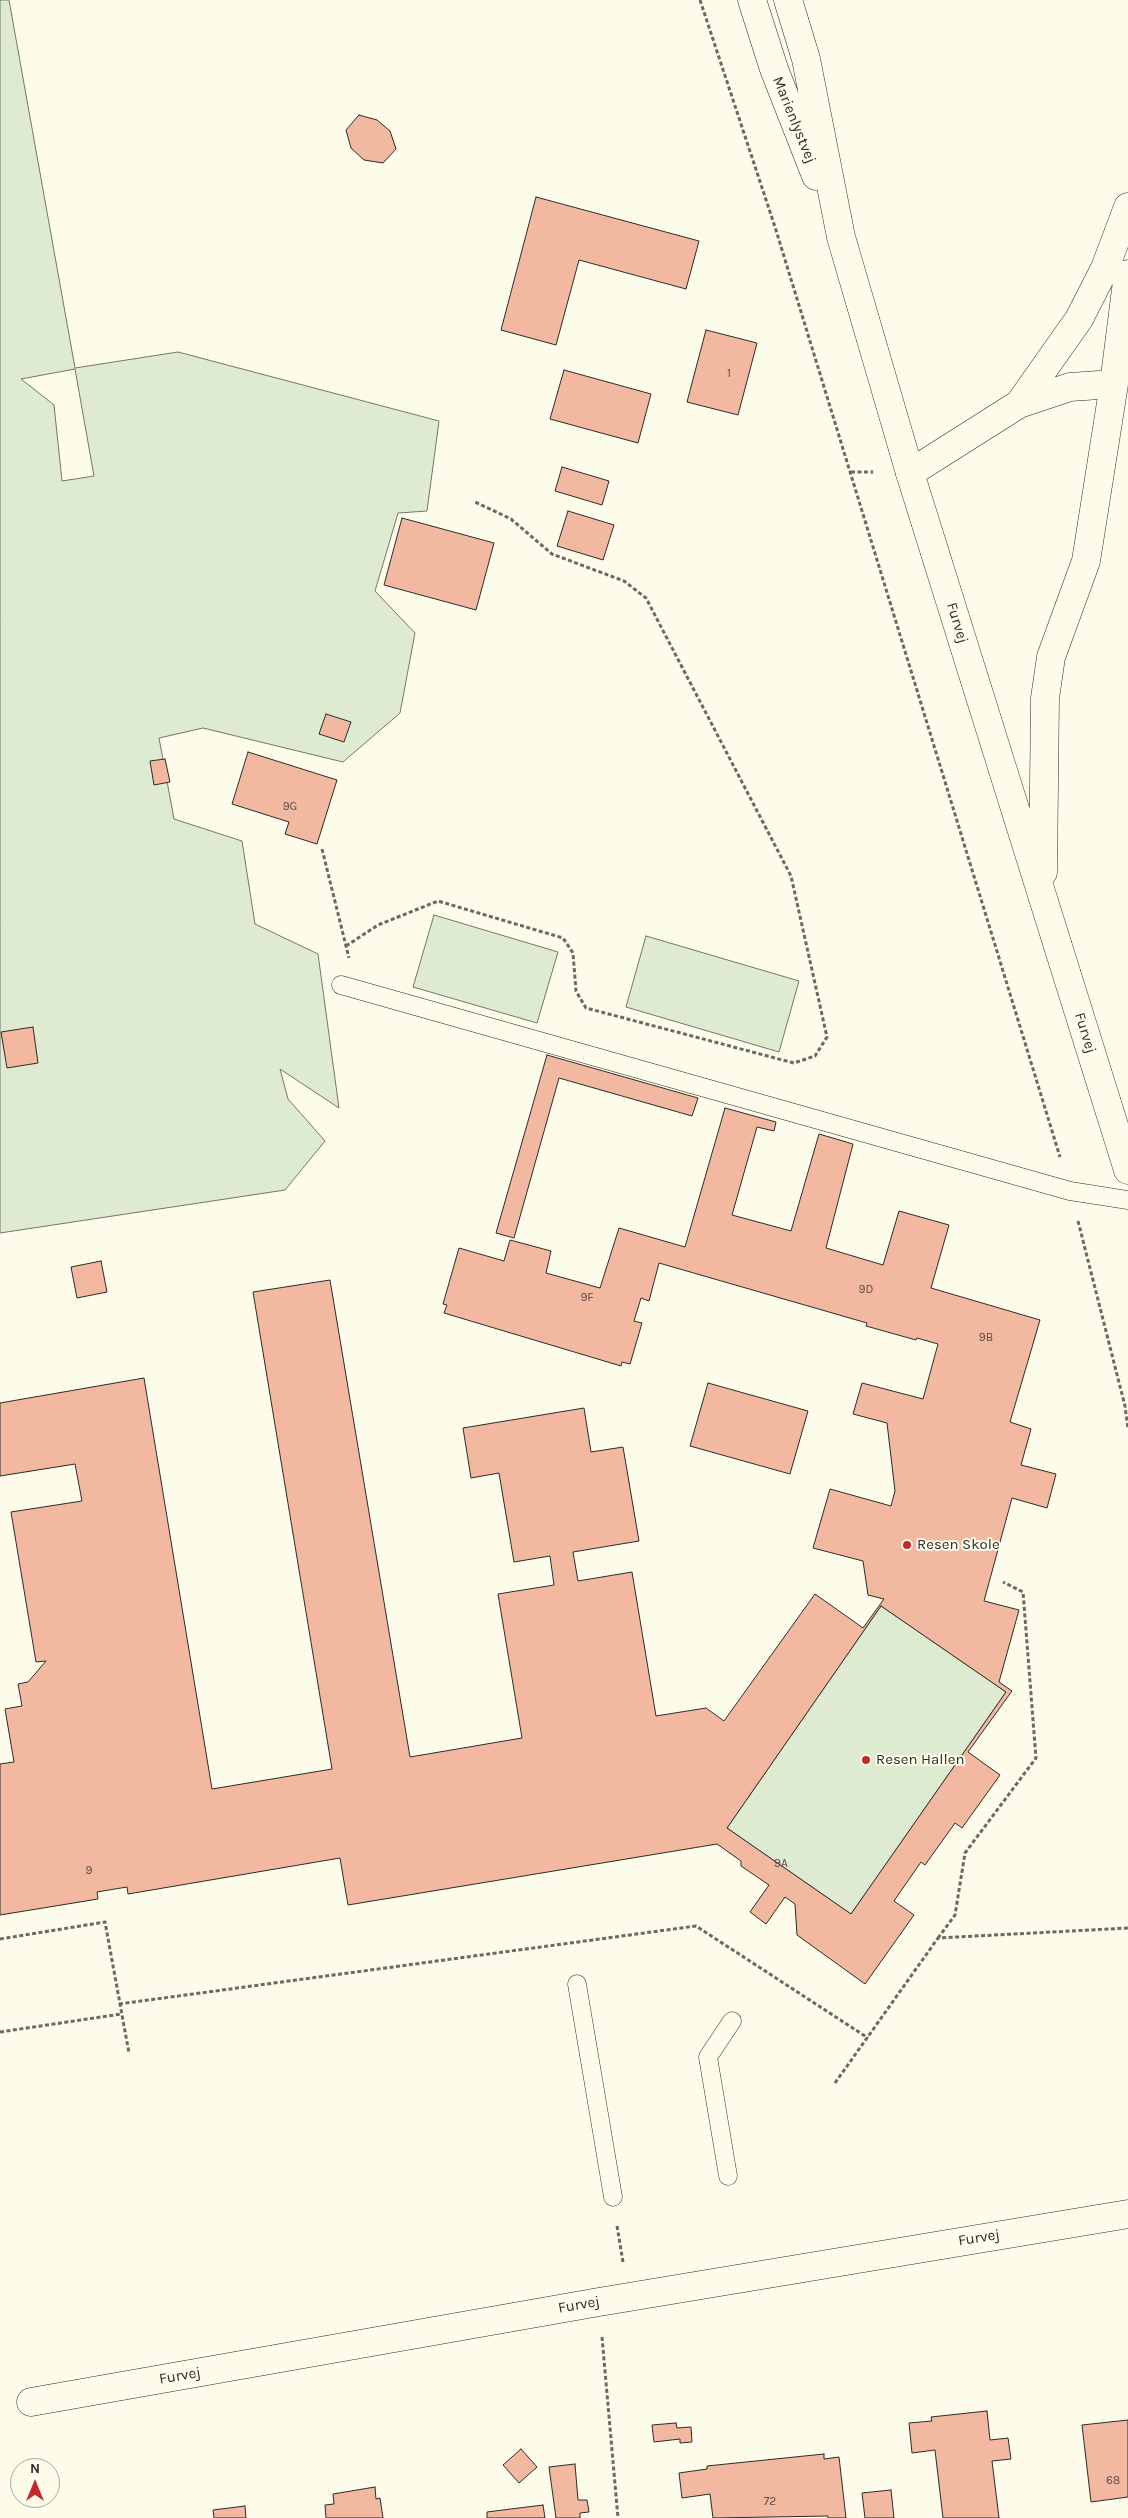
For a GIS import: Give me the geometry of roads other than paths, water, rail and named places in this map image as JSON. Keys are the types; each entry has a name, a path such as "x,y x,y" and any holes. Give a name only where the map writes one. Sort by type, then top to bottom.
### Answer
{"street":[{"name":"Marienlystvej","path":"752,0 774,69 841,237"},
{"name":"Marienlystvej","path":"788,0 806,59 841,237 910,473"},
{"path":"1128,206 1128,235"},
{"path":"1019,404 1079,319 1106,268 1128,206"},
{"name":"Furvej","path":"1043,896 1045,698 1051,657 1086,561 1114,384 1128,274"},
{"path":"910,473 967,439 1019,404 1070,387 1114,384"},
{"name":"Furvej","path":"910,473 1128,1170"},
{"name":"Furvej","path":"32,2402 628,2297 1128,2214"}],"lane":[{"path":"349,987 1070,1191 1128,1200"},
{"path":"577,1984 613,2196"},
{"path":"728,2176 708,2057 732,2021"}],"place":[{"name":"Resen Skole","path":"907,1545"},
{"name":"Resen Hallen","path":"866,1760"}]}
